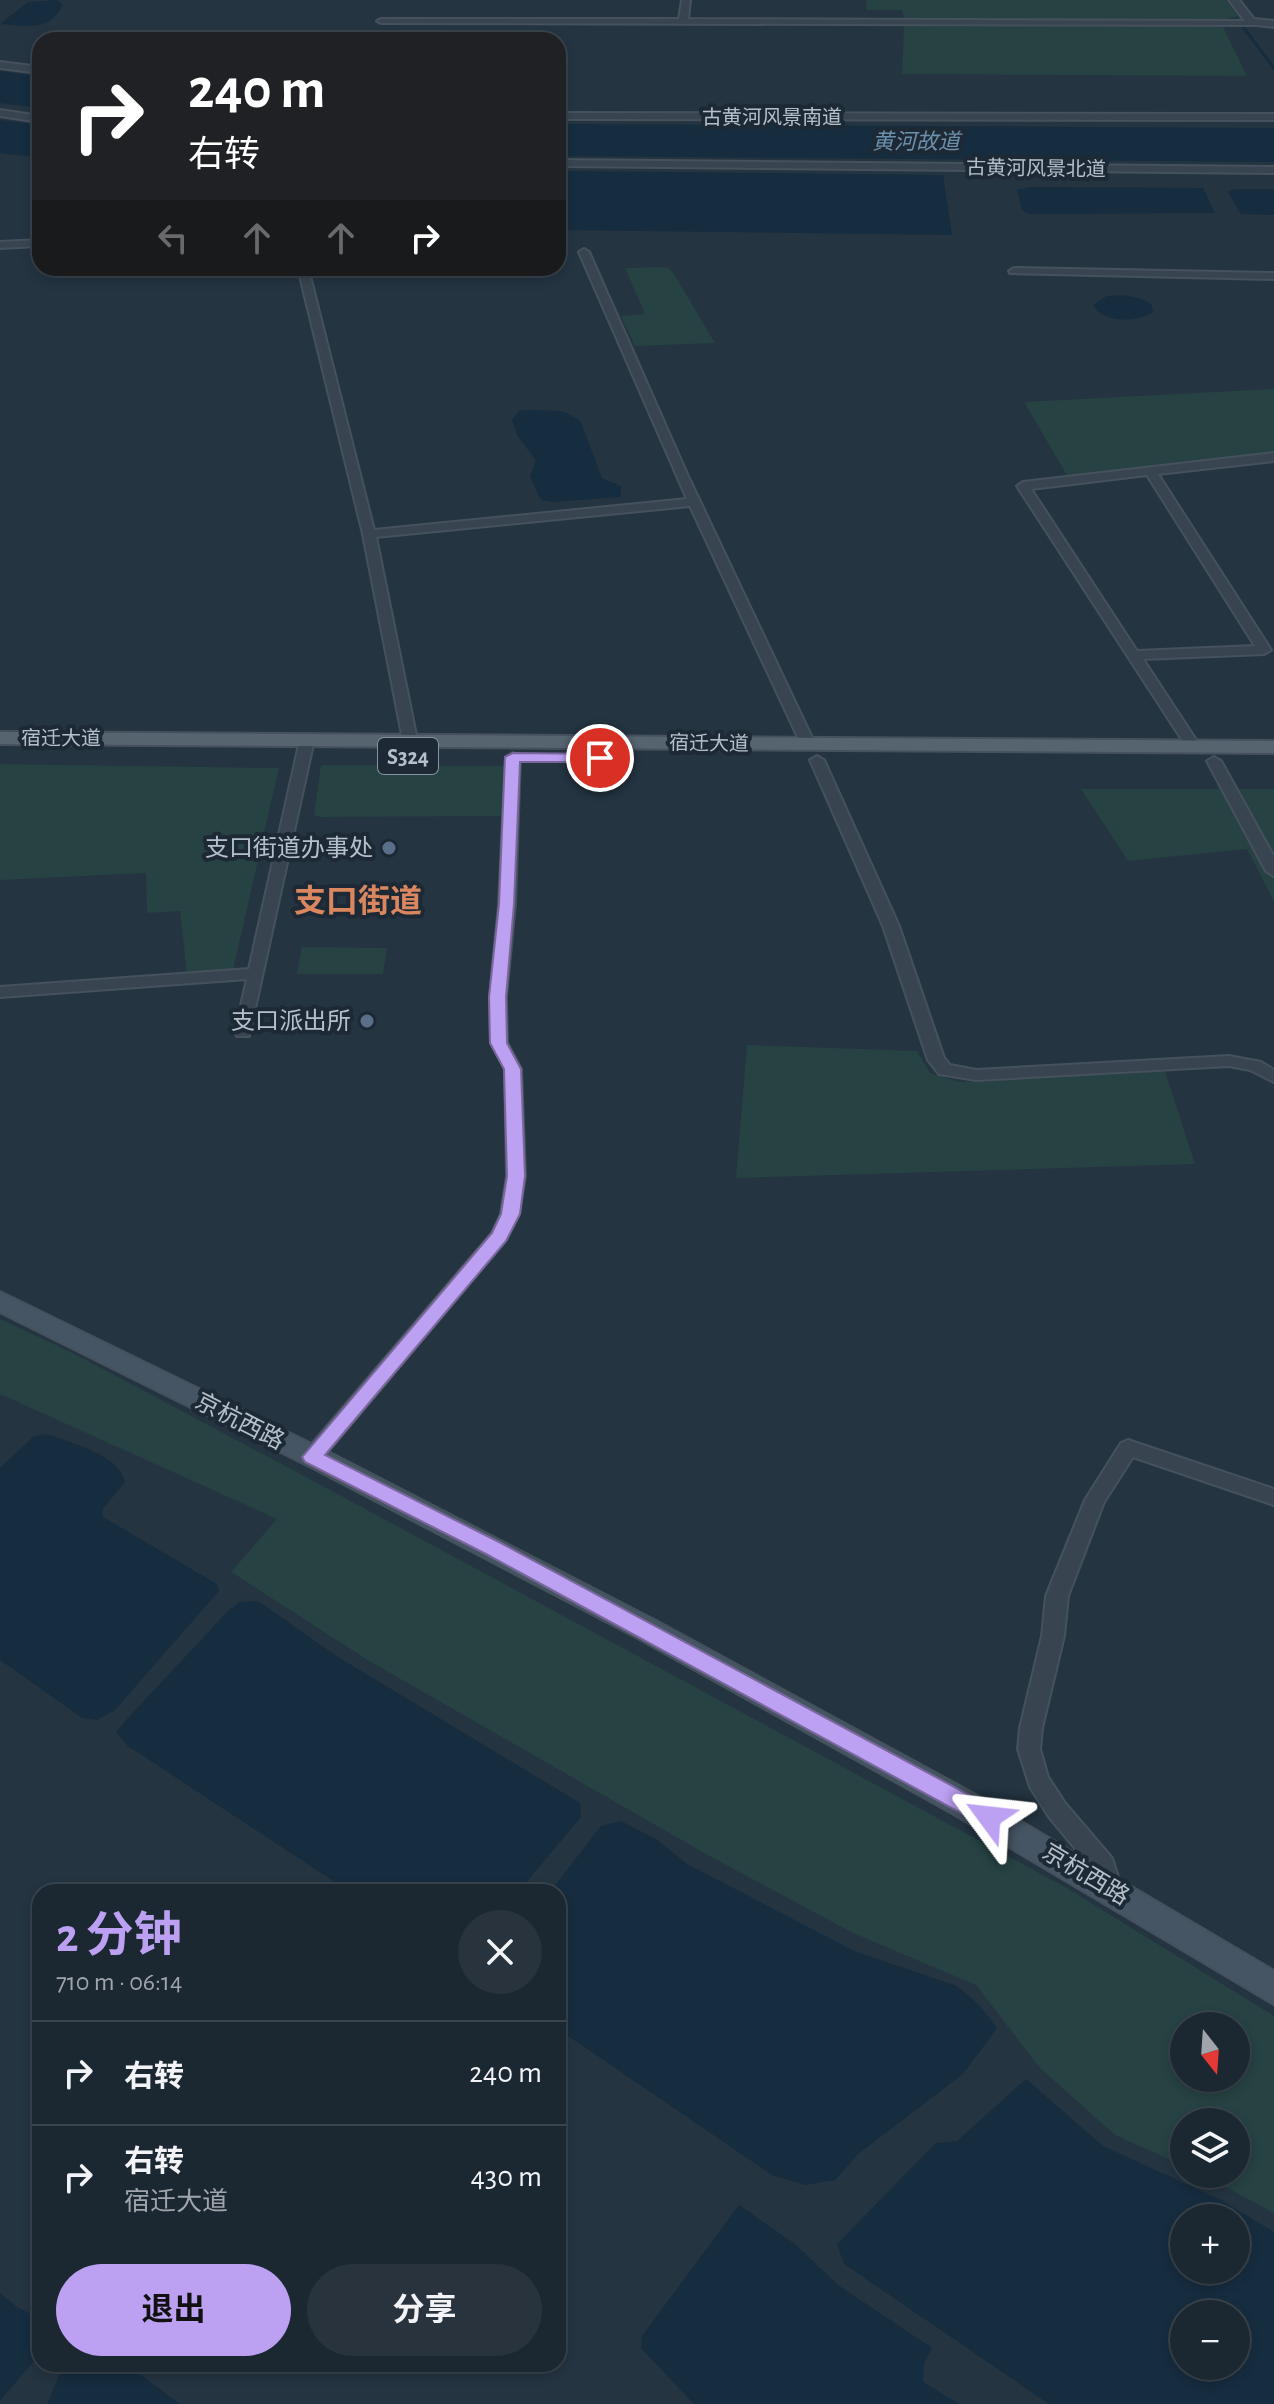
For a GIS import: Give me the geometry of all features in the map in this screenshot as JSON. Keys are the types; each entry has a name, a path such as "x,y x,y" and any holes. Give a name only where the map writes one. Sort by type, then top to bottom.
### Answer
{"main road":[{"name":"宿迁大道","path":"0,738 513,757 1274,747"},
{"name":"宿迁大道","path":"0,753 306,748 410,740 1274,761"},
{"name":"京杭西路","path":"0,1301 507,1556 965,1803 1109,1886 1274,1989"}],"street":[{"path":"683,22 686,0"},
{"path":"1234,0 1255,23"},
{"path":"381,21 1274,24"},
{"path":"0,65 32,69"},
{"path":"0,113 32,118"},
{"name":"古黄河风景南道","path":"566,116 1274,117"},
{"name":"古黄河风景北道","path":"566,163 1274,170"},
{"path":"0,245 32,243"},
{"path":"584,252 694,502 891,926 936,1060 945,1070 976,1075 1229,1061 1255,1066 1274,1077"},
{"path":"1014,271 1274,276"},
{"path":"305,276 369,534 410,740"},
{"path":"1193,746 1023,486 1274,457"},
{"path":"1151,472 1269,650"},
{"path":"369,534 694,502"},
{"path":"1133,655 1269,650"},
{"path":"243,1032 306,748"},
{"path":"312,1457 500,1236 510,1214 516,1176 513,1069 499,1043 498,997 507,904 513,757"},
{"path":"1214,761 1274,871"},
{"path":"0,992 256,973"},
{"path":"1109,1886 1104,1865 1057,1810 1038,1780 1029,1749 1031,1728 1053,1636 1057,1596 1095,1500 1128,1448 1274,1497"}],"green space":[{"path":"866,0 1226,0 1238,16 1219,21 904,20 902,10 867,10"},
{"path":"904,26 1223,27 1247,76 902,74"},
{"path":"667,267 715,343 635,346 621,316 645,314 625,268"},
{"path":"1274,389 1274,453 1068,477 1024,402"},
{"path":"0,764 279,768 233,970 187,974 180,911 147,913 146,873 0,880"},
{"path":"321,765 506,766 506,816 320,817 314,815"},
{"path":"1081,789 1274,789 1274,901 1247,849 1128,861"},
{"path":"302,947 387,948 383,974 297,974"},
{"path":"747,1045 917,1051 930,1073 959,1082 1165,1071 1195,1164 736,1178"},
{"path":"0,1319 73,1353 321,1485 1067,1888 1274,2016 1274,2213 1228,2188 1250,2188 1250,2108 1170,2108 1170,2160 1115,2135 1040,2068 976,1985 853,1933 713,1858 369,1661 231,1572 277,1519 0,1394"}],"water":[{"path":"57,0 63,5 51,20 44,23 28,26 0,24 28,2"},
{"path":"0,71 32,76 32,107 0,103"},
{"path":"0,120 32,124 32,157 0,153"},
{"name":"黄河故道","path":"566,124 1274,128 1274,162 566,156"},
{"path":"566,171 943,175 952,235 566,230"},
{"path":"1030,187 1203,188 1215,213 1029,214 1022,210 1017,190"},
{"path":"1234,189 1274,189 1274,215 1241,214 1228,192"},
{"path":"1107,296 1140,299 1151,304 1153,312 1138,318 1112,318 1093,305"},
{"path":"519,411 562,411 580,420 602,478 621,486 621,497 552,502 541,500 530,476 536,461 517,435 512,420"},
{"path":"48,1434 105,1457 121,1472 125,1482 102,1510 103,1517 217,1584 219,1591 115,1710 97,1720 82,1718 0,1660 0,1468 34,1436"},
{"path":"258,1601 338,1657 580,1803 581,1817 525,1884 338,1884 128,1746 116,1732 228,1611 240,1602"},
{"path":"621,1821 656,1839 687,1864 854,1951 957,1986 979,2005 997,2028 963,2074 858,2154 835,2180 805,2185 772,2175 566,2034 566,1884 556,1884 601,1826"},
{"path":"1026,2079 1103,2146 1170,2177 1170,2188 1195,2188 1227,2204 1170,2204 1170,2284 1250,2284 1250,2218 1274,2232 1274,2404 1049,2404 844,2264 837,2244 936,2143 957,2141"},
{"path":"739,2205 795,2244 838,2285 932,2348 924,2363 923,2382 959,2404 694,2404 641,2348 642,2336"},
{"path":"0,2293 32,2315 32,2363 0,2401"},
{"path":"61,2372 137,2372 180,2404 47,2404"}],"waterway":[{"path":"1243,27 1274,68"}],"place":[{"name":"支口街道办事处","path":"389,848"},
{"name":"支口派出所","path":"367,1021"}],"district":[{"name":"支口街道","path":"358,901"}],"route":[{"path":"600,758 513,757 507,904 498,997 499,1043 513,1069 517,1150 510,1214 500,1236 312,1457 493,1549 989,1817"}]}
